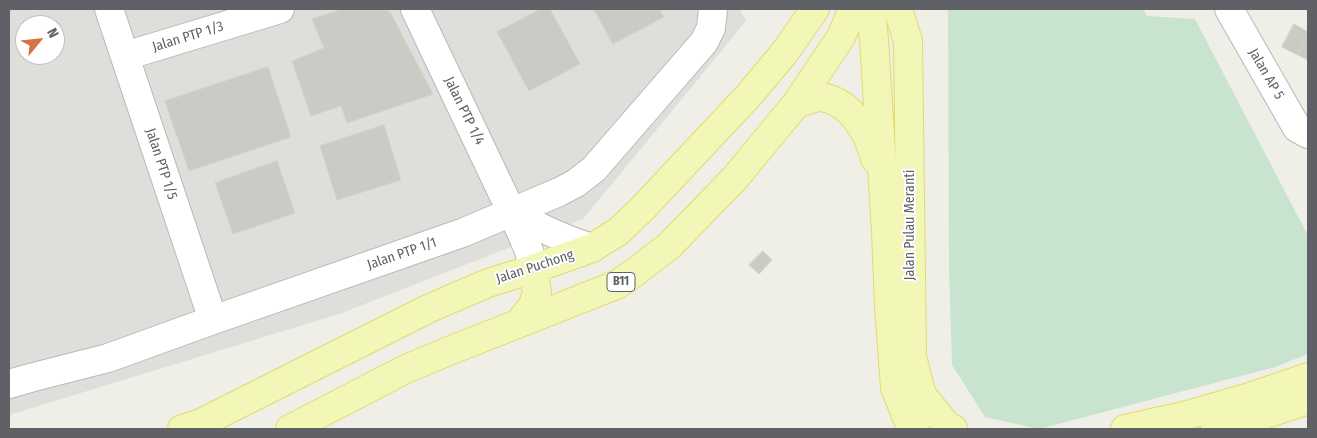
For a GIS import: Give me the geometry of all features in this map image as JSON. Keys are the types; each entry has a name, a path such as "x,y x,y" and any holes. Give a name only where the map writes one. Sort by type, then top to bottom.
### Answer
{"main road":[{"name":"Jalan Puchong","path":"182,429 201,423 430,308 488,282 533,269 592,248 619,231 749,95 785,52 815,9"},
{"name":"B11","path":"290,429 406,369 616,285 634,273 670,245 735,178 796,104 841,37 853,9"},
{"name":"Jalan Pulau Meranti","path":"869,9 872,17 874,40 895,388 911,428"},
{"name":"Jalan Pulau Meranti","path":"898,9 908,41 912,357 922,395 947,426 953,429"},
{"path":"908,41 912,9"},
{"path":"796,104 810,99 825,97 842,105 854,115 866,133 873,152 884,197"},
{"path":"519,323 533,305 537,292 533,269"},
{"path":"1125,429 1231,403 1308,377"},
{"path":"1215,429 1308,400"}],"street":[{"name":"Jalan PTP 1/5","path":"109,9 213,320"},
{"name":"Jalan PTP 1/3","path":"125,56 280,9"},
{"name":"Jalan PTP 1/4","path":"415,9 512,213 528,251 533,269"},
{"name":"Jalan PTP 1/1","path":"9,384 108,358 462,233 576,184 594,169 704,42 711,28 713,9"},
{"name":"Jalan AP 5","path":"1229,9 1297,128 1308,134"},
{"path":"512,213 568,240 592,248"}],"shaded area":[{"path":"9,9 740,9 746,21 583,219 339,314 9,415"}],"green space":[{"path":"948,9 1143,9 1147,16 1195,19 1308,234 1308,354 1275,367 1039,429 985,417 952,365 949,270"}],"building":[{"path":"344,9 383,9 390,12 433,94 347,123 341,106 311,116 292,61 324,48 312,19"},
{"path":"541,9 550,9 580,64 529,91 497,32"},
{"path":"594,9 659,9 664,17 613,44"},
{"path":"1294,24 1308,32 1298,55 1282,47"},
{"path":"1308,35 1308,60 1298,55"},
{"path":"268,67 291,137 189,171 165,101"},
{"path":"384,125 401,180 337,200 320,146"},
{"path":"277,161 295,213 233,234 215,183"},
{"path":"763,251 772,260 759,274 749,265"}]}
